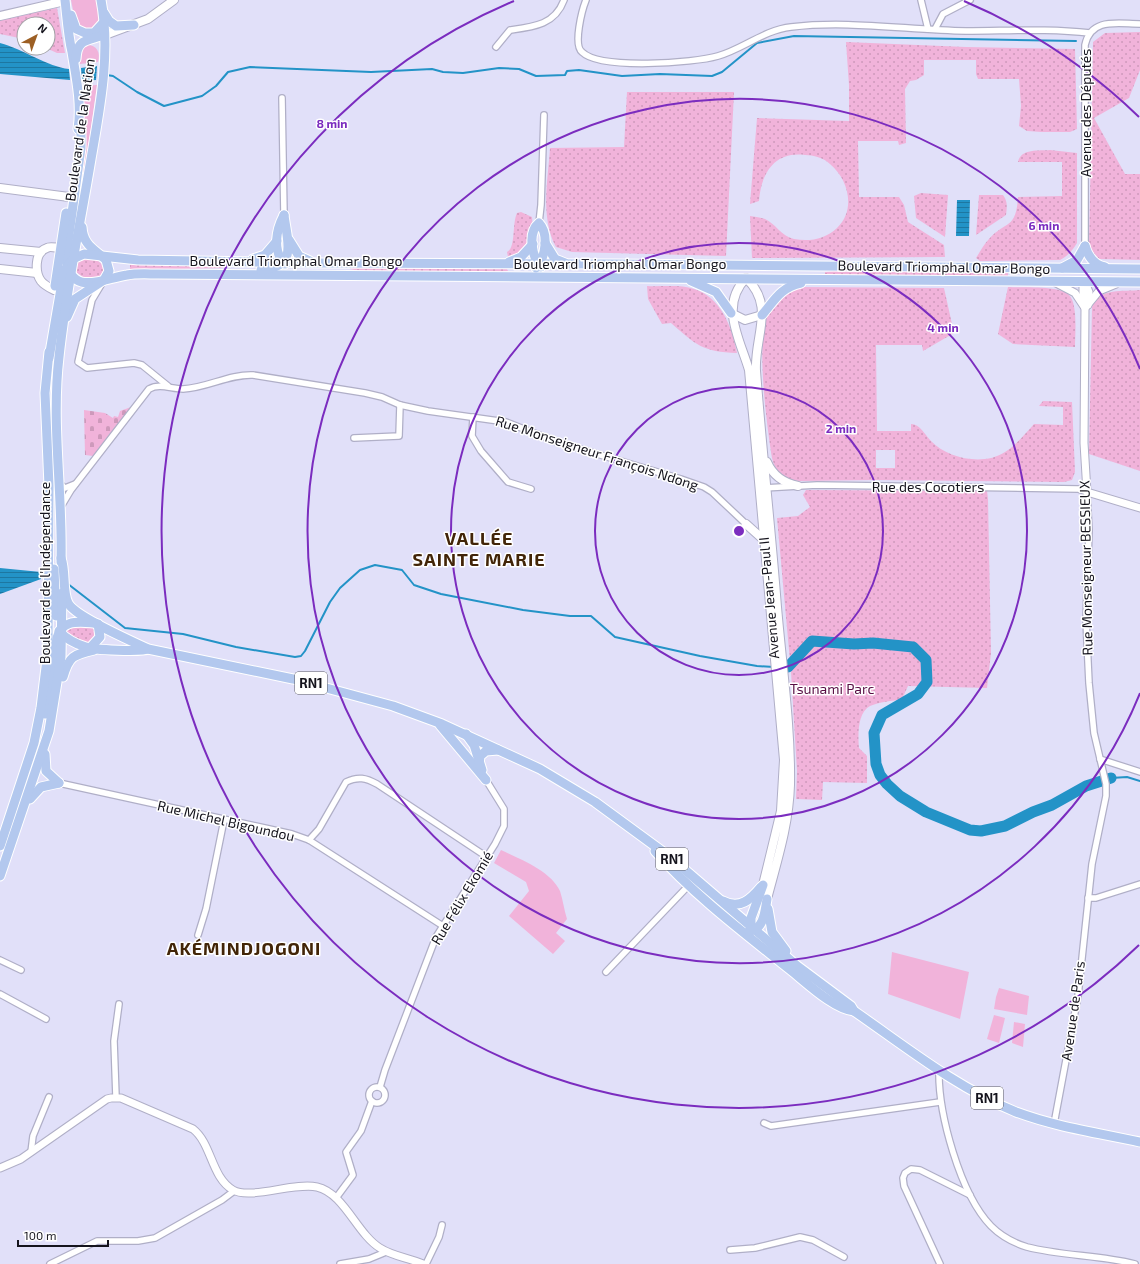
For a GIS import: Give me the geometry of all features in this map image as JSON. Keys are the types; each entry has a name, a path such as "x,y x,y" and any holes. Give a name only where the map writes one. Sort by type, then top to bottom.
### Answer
{"main road":[{"name":"Boulevard de la Nation","path":"57,262 69,197 79,125 76,68 72,52 66,0"},
{"path":"0,16 66,0 74,25 78,31 94,33 104,22"},
{"name":"Boulevard de la Nation","path":"71,264 95,138 102,84 105,35 103,11 100,0"},
{"path":"76,68 77,47 81,43 134,25 159,12 174,0"},
{"path":"103,11 114,25 134,25"},
{"path":"90,40 100,46 104,60"},
{"path":"79,125 81,132 80,148 66,251 79,281 105,281"},
{"path":"0,188 69,197"},
{"path":"176,274 207,271 268,270 276,267 283,262 287,255 289,240 284,215"},
{"path":"284,215 276,241 278,256 283,262 294,269 345,271 366,276"},
{"path":"62,326 75,300 105,281 108,274 109,266 106,260 92,250 84,240 81,216"},
{"path":"470,276 524,272 532,270 539,265 543,257 545,241 543,229 539,223 534,229 533,244 534,258 539,265 550,272 584,273 606,278"},
{"path":"289,240 299,256 317,263"},
{"path":"246,261 262,256 276,241"},
{"path":"545,241 555,259 570,265"},
{"path":"501,263 519,259 533,244"},
{"path":"1085,246 1094,262 1112,269"},
{"path":"1061,269 1077,260 1085,246"},
{"path":"54,290 42,282 37,273 37,260 41,252 47,247 60,248"},
{"path":"0,248 41,252"},
{"path":"49,358 61,279 64,270 84,254 101,256"},
{"name":"Boulevard Triomphal Omar Bongo","path":"101,256 128,259 317,263 501,263 539,265 653,264 1140,269"},
{"path":"126,275 128,259"},
{"name":"Boulevard de l'Indépendance","path":"0,846 28,765 41,708 48,651 49,504 48,445 45,403 57,262"},
{"name":"Boulevard de l'Indépendance","path":"0,876 45,746 56,697 61,657 60,509 55,412 62,326 71,264"},
{"path":"653,264 674,268 731,271 746,278"},
{"path":"731,313 735,296 746,278 762,271 812,271 838,266"},
{"path":"1006,268 1022,272 1072,274 1078,276 1086,282 1098,274 1140,274"},
{"path":"0,269 37,273"},
{"name":"Boulevard Triomphal Omar Bongo","path":"105,281 126,275 176,274 1140,282"},
{"path":"669,278 696,283 712,290 721,298 731,313 745,320 762,315 783,290 794,284 814,280"},
{"name":"Avenue Jean-Paul II","path":"746,278 756,289 760,297 762,315 756,370 764,454 763,517 789,756 789,809 781,851 767,899"},
{"name":"Avenue Jean-Paul II","path":"731,313 749,370 764,488 779,667 783,744 783,787 780,817 763,884"},
{"path":"764,454 771,470 778,477 784,482 798,486"},
{"path":"49,504 53,517 60,575"},
{"path":"746,524 757,525 763,517"},
{"path":"746,524 765,541"},
{"path":"56,697 70,659 75,655 93,648 100,637 98,624 73,609 61,594"},
{"name":"RN1","path":"148,649 138,651 93,648 76,643 61,631 71,622 98,624 133,643 148,649 326,687 393,706 437,722 550,774 581,792 647,841 665,862 799,977 845,1010 854,1011"},
{"path":"28,765 34,755 43,725 51,684 56,640 61,631"},
{"path":"108,649 111,631"},
{"path":"437,722 475,763 486,780"},
{"path":"470,738 466,746 467,755 475,763"},
{"path":"45,746 46,771 59,783"},
{"path":"475,763 486,751 499,750"},
{"path":"25,806 36,789 46,785 59,783"},
{"path":"713,895 730,904 740,904 751,898 763,884"},
{"path":"763,884 751,918 752,930 759,942 799,977"},
{"path":"693,885 745,930 752,930 761,924 767,899"},
{"name":"RN1","path":"693,885 713,895 752,930 850,1006 854,1011 939,1070 979,1094 1008,1108 1054,1124 1140,1142"},
{"path":"767,899 770,923 777,941 818,982"}],"street":[{"path":"496,48 510,30 527,29 549,21 556,15 564,0"},
{"path":"586,0 579,29 578,47 581,52 587,56 626,62 686,62 712,58 724,54 766,34 791,27 838,24 928,29 1048,30 1090,33"},
{"path":"921,0 928,29"},
{"path":"935,29 943,14 970,0"},
{"name":"Avenue des Députés","path":"1085,246 1085,45 1090,33 1101,25 1140,24"},
{"path":"282,98 284,215"},
{"path":"539,223 544,115"},
{"path":"105,281 95,294 88,316 78,362 87,368 130,363 139,364 145,367 162,383 174,388"},
{"path":"1052,282 1072,290 1085,308 1101,289 1124,282"},
{"name":"Rue Monseigneur BESSIEUX","path":"1086,282 1084,286 1084,443 1089,531 1086,620 1092,714 1106,784"},
{"name":"Rue Monseigneur François Ndong","path":"60,509 75,484 149,389 160,386 183,389 212,384 244,375 253,375 365,393 382,397 400,405 428,411 506,422 556,442 704,487 746,524"},
{"path":"354,438 399,436 400,405"},
{"path":"473,417 472,436 481,451 508,482 531,490"},
{"path":"59,483 65,488 75,484"},
{"name":"Rue des Cocotiers","path":"764,488 798,486 1056,488 1078,489 1087,492"},
{"path":"1087,492 1140,508"},
{"path":"1100,759 1140,772"},
{"path":"308,840 319,829 346,782 360,778 369,779 487,857"},
{"name":"Rue Félix Ekomié","path":"380,1087 418,980 433,944 442,926 487,857 501,832 505,814 500,801 486,780"},
{"name":"Rue Michel Bigoundou","path":"59,783 292,834 308,840 442,926"},
{"name":"Avenue de Paris","path":"1054,1124 1078,996 1088,898 1094,853 1106,804 1106,784"},
{"path":"198,935 206,909 224,820"},
{"path":"1088,898 1096,898 1140,884"},
{"path":"606,972 693,885"},
{"path":"0,960 21,970"},
{"path":"0,994 46,1019"},
{"path":"116,1097 114,1040 119,1004"},
{"path":"939,1070 940,1102 956,1160 970,1196 991,1226 1006,1238 1026,1246 1055,1253 1135,1264"},
{"path":"380,1087 385,1094 384,1099 380,1103 372,1101 369,1097 369,1092 373,1088 380,1087"},
{"path":"31,1152 33,1136 49,1097"},
{"path":"0,1168 16,1162 100,1104 116,1097 193,1129 199,1136 223,1181 234,1191 250,1193 311,1186 322,1188 336,1198 372,1242 386,1252 423,1264"},
{"path":"336,1198 353,1175 346,1152 361,1131 372,1101"},
{"path":"764,1123 771,1126 940,1102"},
{"path":"940,1264 904,1186 903,1178 911,1169 920,1170 970,1196"},
{"path":"50,1264 90,1242 110,1240 138,1241 156,1238 222,1200 234,1191"},
{"path":"426,1264 439,1237 442,1225"},
{"path":"730,1250 755,1248 800,1237 813,1240 844,1257"},
{"path":"340,1264 369,1259 386,1252"}],"green space":[{"path":"71,0 97,0 100,17 90,31 76,25"},
{"path":"57,8 65,53 56,53 56,16 16,16 16,37 0,34 0,19"},
{"path":"1140,32 1140,70 1129,98 1094,118 1125,174 1140,174 1140,260 1099,259 1089,247 1093,42 1105,33"},
{"path":"846,42 966,47 1075,49 1077,129 1070,132 1027,131 1019,126 1021,106 1019,79 978,79 976,74 976,60 924,60 924,75 916,80 910,81 905,89 906,143 899,145 898,141 858,141 859,197 899,197 904,205 908,222 944,245 945,257 752,258 750,216 763,218 769,221 785,235 794,239 811,240 817,239 832,232 843,221 847,213 848,195 842,178 828,162 818,157 808,155 794,155 785,157 771,166 763,182 759,201 750,204 757,118 849,121 849,85"},
{"path":"85,45 95,47 97,49 99,55 98,62 80,64 79,51"},
{"path":"97,85 84,177 82,175 85,127 82,86"},
{"path":"627,92 734,92 726,256 572,252 556,247 548,223 546,198 550,148 624,147"},
{"path":"1050,150 1077,153 1077,243 1074,248 1060,260 980,261 976,258 987,241 1009,223 1015,215 1018,197 1062,196 1062,162 1018,162 1023,154 1027,152"},
{"path":"921,193 948,195 945,237 916,218 914,196"},
{"path":"979,195 1003,195 1007,209 1006,215 976,235"},
{"path":"521,212 532,217 532,230 528,243 520,253 508,257 507,252 512,246 517,213"},
{"path":"87,259 97,260 103,265 104,272 99,278 83,277 76,272 77,262"},
{"path":"130,265 224,265 223,268 130,270"},
{"path":"350,268 507,269 508,271 479,273 364,272"},
{"path":"825,272 1008,273 1008,278 825,276"},
{"path":"647,286 689,287 703,293 718,306 724,314 732,333 737,353 708,349 694,342 671,323 662,324 648,299"},
{"path":"797,287 944,288 954,333 923,351 922,345 876,345 877,431 911,431 911,424 914,424 920,428 938,447 947,452 966,458 987,459 1005,452 1034,424 1063,425 1063,407 1039,406 1043,401 1072,402 1075,472 1072,480 1064,482 876,480 799,481 785,477 778,471 772,458 762,365 762,346 764,329 769,311 779,298","holes":["876,450 895,450 895,468 876,468"]},
{"path":"1008,287 1049,288 1069,295 1072,299 1075,312 1075,347 1013,344 998,334"},
{"path":"1140,290 1140,471 1089,454 1092,307 1100,296 1106,293"},
{"path":"131,407 93,456 85,455 84,410 105,413 113,418 114,416 118,417 120,411"},
{"name":"Tsunami Parc","path":"806,490 987,491 988,499 991,653 987,688 908,686 902,699 870,706 863,714 859,725 859,748 867,756 867,783 823,782 822,800 796,799 797,771 791,672 777,518 798,516 810,507 803,495"},
{"path":"68,626 93,627 97,636 89,645 66,634 66,629"},
{"path":"501,850 534,866 550,877 560,891 567,919 556,933 565,941 553,954 509,916 529,891 526,882 494,863"},
{"path":"892,952 969,972 960,1019 888,994"},
{"path":"999,988 1029,996 1027,1015 994,1009"},
{"path":"994,1015 1005,1018 999,1043 987,1039"},
{"path":"1014,1022 1025,1024 1023,1047 1012,1043"}],"water":[{"path":"0,43 16,48 16,56 33,56 61,68 69,69 70,80 0,74"},
{"path":"97,66 96,80 82,81 81,68"},
{"path":"957,200 970,200 969,236 956,236"},
{"path":"0,568 41,572 41,579 0,594"}],"waterway":[{"path":"107,75 113,76 137,92 164,106 202,96 216,86 228,72 250,67 371,72 432,69 443,72 463,73 499,68 519,69 536,76 565,75 567,71 579,70 622,76 660,74 712,76 722,72 757,43 794,36 1076,41"},
{"path":"68,584 125,628 183,634 236,647 295,657 301,656 305,651 330,602 340,588 360,570 375,565 402,570 414,585 441,594 523,610 570,616 591,616 615,637 700,656 757,666 774,667"},
{"path":"788,667 812,641 854,644 873,643 913,647 926,660 927,682 918,694 882,715 874,733 876,764 880,775 900,796 926,812 970,830 981,831 1005,826 1033,812 1052,805 1086,786 1111,778"},
{"path":"1111,778 1127,777 1140,781"}],"district":[{"name":"VALLÉE SAINTE MARIE","path":"479,549"},
{"name":"AKÉMINDJOGONI","path":"244,949"}]}
